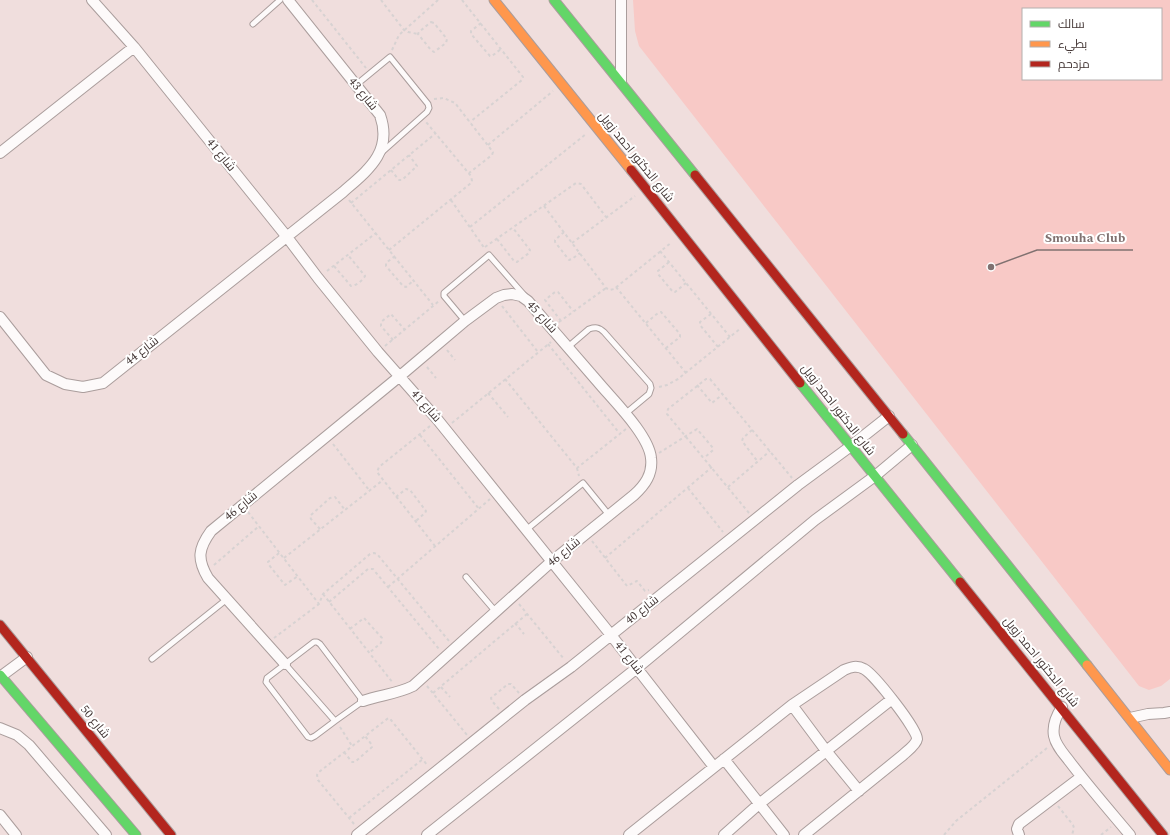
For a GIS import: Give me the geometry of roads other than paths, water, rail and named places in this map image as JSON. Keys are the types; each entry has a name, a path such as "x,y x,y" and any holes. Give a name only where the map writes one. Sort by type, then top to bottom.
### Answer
{"street":[{"name":"شارع 41","path":"92,0 134,47 378,352 437,419 611,635 714,767"},
{"name":"شارع 43","path":"287,237 364,174 379,156 383,146 384,135 380,115 288,0"},
{"name":"شارع الدكتور احمد زويل","path":"494,0 1062,707 1163,835"},
{"path":"554,0 621,81 1170,770"},
{"path":"621,0 621,81"},
{"path":"0,153 134,47"},
{"name":"شارع 44","path":"0,317 46,375 64,384 83,387 102,383 287,237"},
{"name":"شارع 45","path":"400,376 465,321 496,298 512,294 521,296 528,300 633,423 649,447 651,457"},
{"name":"شارع 46","path":"285,664 208,578 202,567 200,554 204,541 211,531 400,376"},
{"name":"شارع 40","path":"359,834 525,700 571,667 798,485 889,416"},
{"path":"427,835 637,668 815,520 875,476 912,445"},
{"name":"شارع 46","path":"363,701 400,692 413,686 551,562 643,486 648,478 651,468 651,457"},
{"name":"شارع 50","path":"1,630 27,658 171,835"},
{"path":"27,658 0,676 136,835"},
{"path":"629,835 792,705 833,676 852,666 864,669 892,699 915,731 917,740 903,755 804,835"},
{"path":"724,835 759,804 827,752 892,699"},
{"path":"792,705 827,752 859,791"},
{"path":"1062,707 1055,720 1054,734 1056,741 1081,777 1130,835"},
{"path":"1130,718 1148,714 1170,712"},
{"path":"0,728 17,735 29,745 106,835"},
{"path":"724,759 784,835"},
{"path":"1019,835 1017,829 1019,824 1081,777"},
{"path":"1,818 16,835"}],"lane":[{"path":"253,24 280,0"},
{"path":"356,85 390,57 427,102 429,108 427,112 379,156"},
{"path":"465,321 444,296 445,292 489,254 528,300"},
{"path":"568,347 592,328 602,329 650,384 651,388 649,394 625,414"},
{"path":"526,530 583,483 609,515"},
{"path":"466,577 496,612"},
{"path":"152,659 227,599"},
{"path":"314,642 319,643 363,701 311,738 306,736 266,682 267,678 314,642"},
{"path":"285,664 335,721"}],"place":[{"name":"Smouha Club","path":"991,267"}]}
